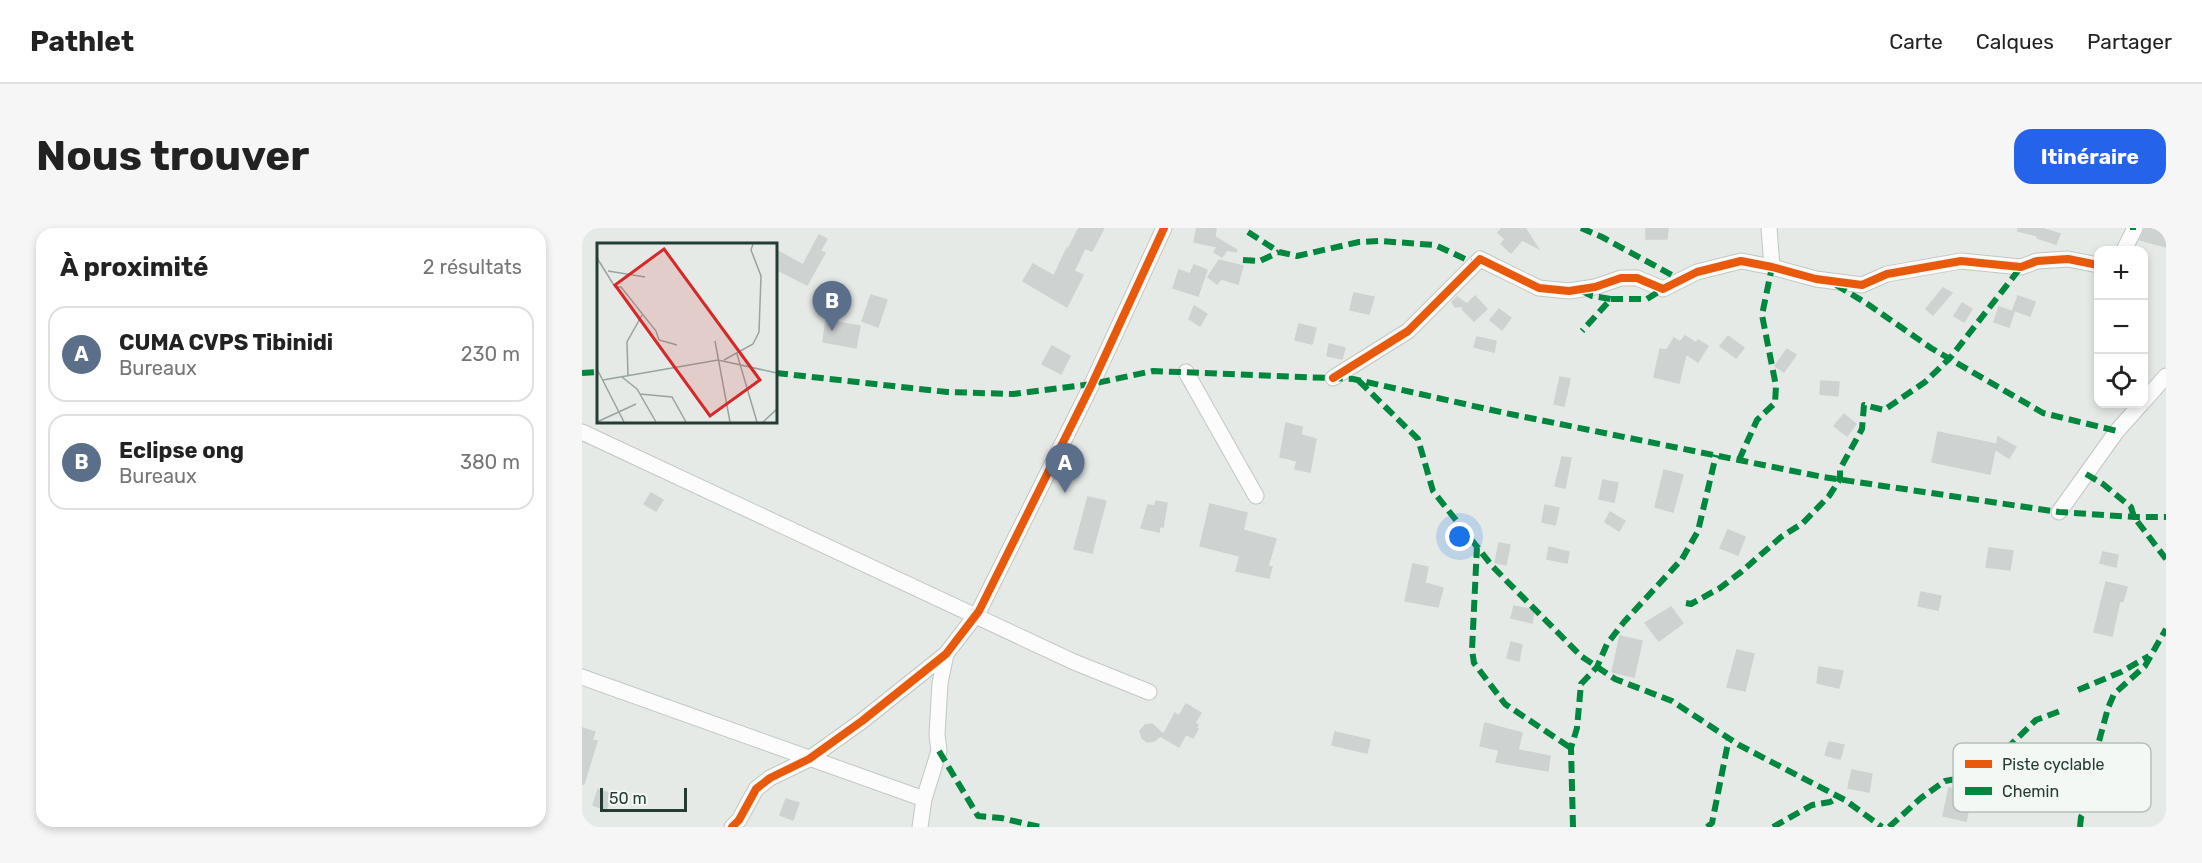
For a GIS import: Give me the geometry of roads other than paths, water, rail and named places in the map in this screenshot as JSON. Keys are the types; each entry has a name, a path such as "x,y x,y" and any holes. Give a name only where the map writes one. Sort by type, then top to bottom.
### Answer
{"street":[{"path":"732,827 739,820 756,789 770,778 809,759 862,721 946,654 975,615 1092,384 1164,228"},
{"path":"1769,228 1772,267"},
{"path":"2126,246 2135,228"},
{"path":"1333,378 1408,331 1480,260 1539,288 1569,291 1595,287 1621,278 1637,278 1663,289 1697,272 1741,261 1816,279 1862,285 1887,273 1961,261 2021,267 2037,261 2068,259 2094,264"},
{"path":"1186,372 1256,496"},
{"path":"2148,396 2166,376"},
{"path":"2059,512 2117,431 2137,408"},
{"path":"582,432 1074,662 1149,692"},
{"path":"921,827 924,799 939,751 937,735 940,683 946,654"},
{"path":"582,677 924,799"}],"place":[{"name":"Eclipse ong","path":"832,331"},
{"name":"CUMA CVPS Tibinidi","path":"1065,493"}]}
